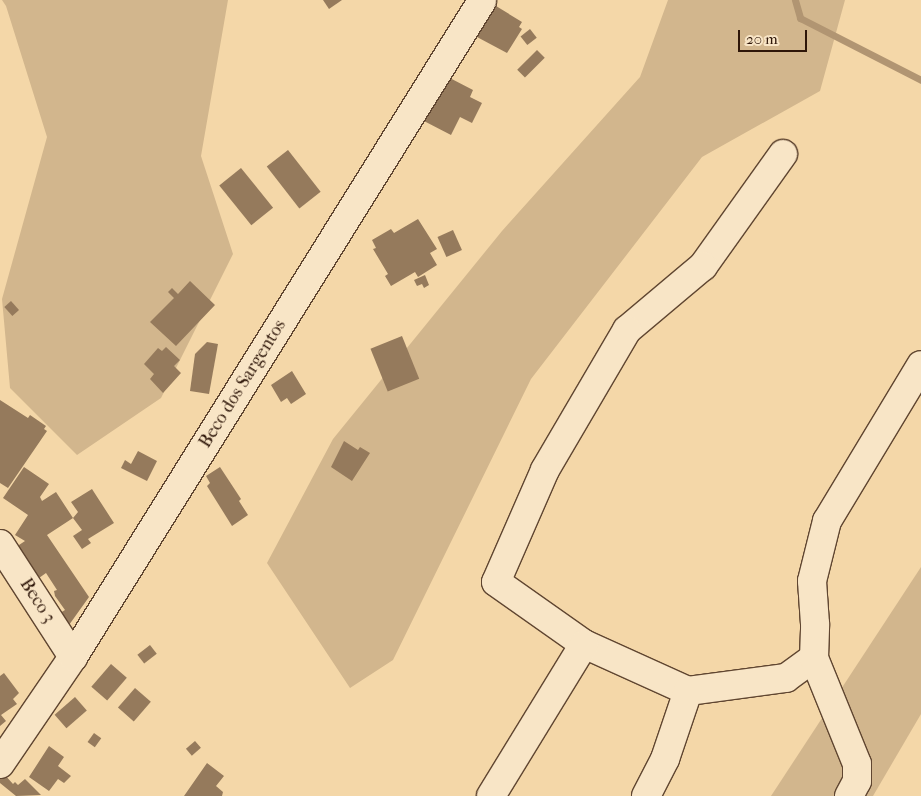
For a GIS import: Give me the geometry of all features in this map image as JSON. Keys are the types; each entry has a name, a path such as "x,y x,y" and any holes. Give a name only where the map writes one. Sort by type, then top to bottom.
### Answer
{"street":[{"name":"Beco dos Sargentos","path":"0,764 74,656 482,1"},
{"path":"783,154 703,266 627,330 544,470 496,582 584,644 688,691 786,678 814,658"},
{"path":"849,796 856,781 857,764 814,658 815,624 812,581 827,520 921,365"},
{"name":"Beco 3","path":"0,544 74,656"},
{"path":"491,796 584,644"},
{"path":"646,796 664,759 688,691"}],"shaded area":[{"path":"2,0 228,0 201,156 233,254 161,398 77,455 10,388 2,299 47,137 6,6"},
{"path":"668,0 845,0 820,91 702,157 531,379 393,660 350,688 267,563 333,439 502,231 640,77"},
{"path":"921,567 921,714 873,796 771,796"}],"building":[{"path":"323,0 342,0 329,9"},
{"path":"496,6 522,22 519,27 522,29 507,53 477,37"},
{"path":"530,29 537,38 527,45 521,36"},
{"path":"537,50 545,58 525,78 517,70"},
{"path":"444,75 473,90 470,97 482,103 472,123 460,117 451,135 422,120"},
{"path":"288,150 321,192 299,208 267,167"},
{"path":"241,168 273,208 251,225 219,186"},
{"path":"418,219 437,249 430,253 437,265 418,277 415,272 391,286 385,276 388,274 373,249 376,248 372,240 391,229 394,233"},
{"path":"453,230 462,250 446,257 437,237"},
{"path":"425,275 429,285 424,288 422,284 417,286 414,280"},
{"path":"190,281 215,305 176,346 150,322 174,298 168,292 172,288 178,294"},
{"path":"11,301 19,310 12,316 4,307"},
{"path":"402,336 419,379 388,391 370,349"},
{"path":"207,342 218,344 209,394 190,391 195,354"},
{"path":"166,347 180,360 174,366 181,373 163,393 150,379 154,374 144,364 158,348 162,351"},
{"path":"292,371 306,394 291,404 287,398 281,402 271,385"},
{"path":"0,400 28,418 30,415 46,426 44,429 47,431 8,488 0,483"},
{"path":"344,441 358,450 360,447 370,453 352,481 331,467"},
{"path":"138,451 157,461 147,481 121,468 125,460 131,464"},
{"path":"24,467 49,484 40,497 42,501 56,492 73,518 47,535 89,597 69,625 60,613 65,610 55,596 54,591 57,590 46,573 39,578 16,547 25,541 15,535 28,515 3,498"},
{"path":"220,467 241,499 239,501 248,515 232,526 207,486 210,483 206,476"},
{"path":"92,489 114,523 88,539 91,543 82,549 73,536 82,530 73,518 78,512 71,502"},
{"path":"150,645 157,654 144,664 137,655"},
{"path":"111,664 127,678 107,700 91,687"},
{"path":"4,673 19,693 13,699 17,704 1,715 6,721 0,726 0,676"},
{"path":"135,688 151,702 134,721 118,708"},
{"path":"75,697 87,711 66,728 55,715"},
{"path":"94,733 101,738 95,747 88,742"},
{"path":"195,741 201,748 192,756 186,749"},
{"path":"49,746 64,757 58,766 71,776 64,783 58,779 49,791 29,777"},
{"path":"207,763 224,776 216,786 223,792 222,796 184,796"},
{"path":"4,774 13,784 15,782 18,785 25,779 41,795 16,796 0,783 0,778"}],"waterway":[{"path":"795,0 800,18 921,80"}]}
